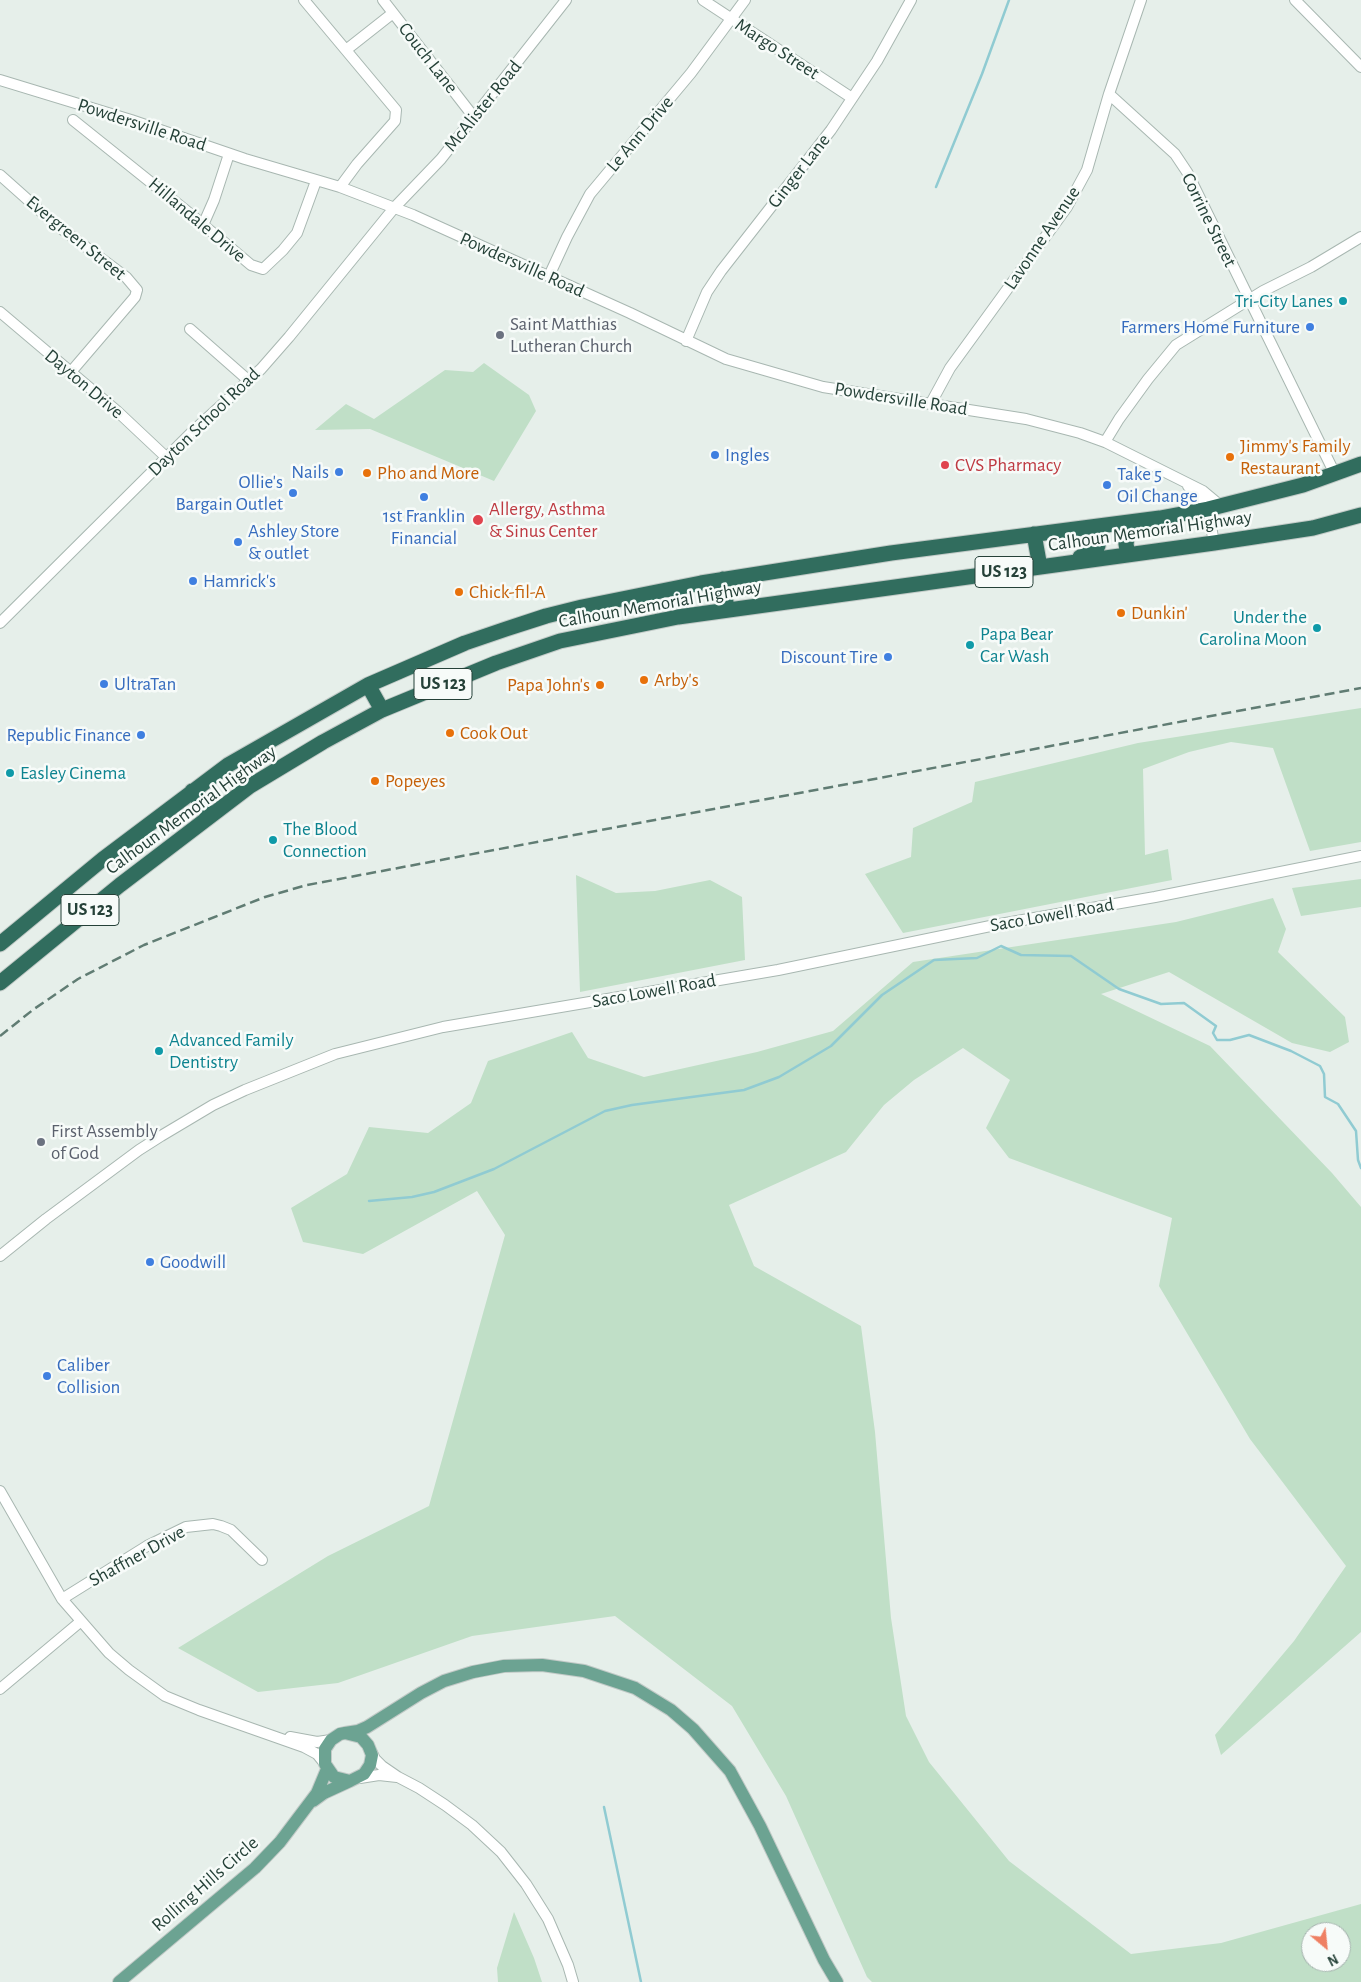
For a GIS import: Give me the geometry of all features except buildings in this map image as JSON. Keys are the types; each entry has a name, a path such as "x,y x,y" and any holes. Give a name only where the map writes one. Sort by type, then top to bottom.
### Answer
{"highway":[{"name":"Calhoun Memorial Highway","path":"0,944 103,859 228,765 368,685 465,643 546,616 657,591 891,553 1151,520 1214,508 1275,493 1361,464"},
{"name":"Calhoun Memorial Highway","path":"0,983 120,885 250,786 323,742 382,710 496,663 560,641 678,617 1214,543 1334,523 1361,515"},
{"path":"1128,555 1128,533 1151,520"},
{"path":"1067,563 1095,550 1098,546 1099,526"},
{"path":"1034,534 1040,567"},
{"path":"723,580 727,610"},
{"path":"368,685 382,710"},
{"path":"192,791 210,816"}],"main road":[{"path":"1334,523 1361,519"},
{"path":"394,1709 377,1728 369,1747 370,1766 355,1779 334,1777 326,1767 324,1754 331,1740 367,1727 394,1709 444,1681 473,1672 504,1666 542,1665 584,1671 635,1688 671,1710 693,1729 730,1771 760,1826 824,1960 837,1982"},
{"path":"346,1733 356,1734 369,1747"},
{"name":"Rolling Hills Circle","path":"119,1982 255,1868 280,1842 317,1793 326,1767"},
{"name":"Rolling Hills Circle","path":"307,1806 321,1795 355,1779"}],"street":[{"path":"304,0 396,110 395,121 357,164 340,187"},
{"name":"Couch Lane","path":"383,0 473,116"},
{"name":"McAlister Road","path":"394,208 441,159 566,0"},
{"name":"Margo Street","path":"703,0 852,98"},
{"name":"Le Ann Drive","path":"549,276 590,194 691,73 745,0"},
{"name":"Ginger Lane","path":"686,341 707,292 716,278 831,130 877,61 911,0"},
{"name":"Lavonne Avenue","path":"931,403 950,368 1068,207 1087,170 1108,94 1141,0"},
{"path":"1296,0 1361,67"},
{"path":"346,50 393,12"},
{"name":"Powdersville Road","path":"0,80 132,120 229,154 340,187 394,208 549,276 726,360 823,387 1026,419 1080,433 1105,442 1185,484 1203,491 1214,508"},
{"name":"Corrine Street","path":"1108,94 1175,154 1191,180 1335,474"},
{"name":"Hillandale Drive","path":"74,120 251,265 263,269 297,233 316,181"},
{"path":"203,224 214,200 229,154"},
{"name":"Evergreen Street","path":"0,176 55,224 126,278 137,290 135,297 70,373"},
{"name":"Dayton School Road","path":"0,623 248,380 295,330 394,208"},
{"path":"1105,442 1130,403 1176,346 1249,300 1311,267 1361,237"},
{"name":"Dayton Drive","path":"0,312 143,434 167,458"},
{"path":"190,330 248,380"},
{"path":"1214,508 1214,543"},
{"name":"Saco Lowell Road","path":"0,1256 54,1213 161,1136 214,1105 245,1090 335,1054 443,1027 778,970 1000,924 1155,897 1361,856"},
{"path":"0,1491 62,1599 80,1622 128,1670 165,1696 199,1710 271,1734 317,1754 326,1767"},
{"name":"Shaffner Drive","path":"62,1599 147,1546 186,1527 213,1524 231,1530 262,1560"},
{"path":"0,1689 80,1622"},
{"path":"271,1734 317,1742 331,1740"},
{"path":"369,1747 375,1760 398,1778 419,1788 445,1805 472,1825 501,1852 526,1884 548,1919 568,1965 573,1982"},
{"path":"355,1779 379,1775 398,1778"}],"green space":[{"path":"484,363 529,395 536,411 494,481 370,429 315,430 346,404 374,419 445,370 473,372"},
{"path":"1361,708 1361,842 1310,851 1273,748 1231,742 1189,752 1143,769 1145,855 1168,849 1172,880 903,933 865,874 911,857 913,828 972,802 975,782 1138,743"},
{"path":"576,875 616,893 655,891 710,880 742,897 745,960 580,992"},
{"path":"1361,879 1361,907 1301,916 1292,888"},
{"path":"1273,898 1286,929 1278,952 1345,1017 1349,1042 1330,1052 1292,1043 1169,972 1101,994 1210,1046 1332,1173 1361,1207 1361,1632 1221,1755 1215,1735 1294,1641 1346,1566 1250,1439 1159,1286 1172,1218 1009,1158 986,1128 1010,1080 963,1048 914,1080 884,1105 846,1152 729,1205 754,1266 861,1326 875,1432 891,1618 906,1716 929,1762 1009,1861 1131,1954 1221,1943 1361,1904 1361,1982 872,1982 867,1977 786,1796 732,1706 615,1616 472,1636 338,1683 258,1692 178,1648 328,1556 429,1506 505,1235 477,1191 363,1254 303,1242 291,1208 347,1174 369,1127 428,1133 471,1103 488,1061 572,1032 588,1058 644,1077 757,1052 833,1031 913,962 1176,922"},
{"path":"514,1912 542,1982 498,1982 497,1968"}],"waterway":[{"path":"936,187 982,74 1009,0"},
{"path":"369,1201 412,1197 434,1192 494,1169 605,1111 632,1105 744,1090 779,1077 831,1046 882,995 934,960 977,958 1001,946 1021,955 1071,956 1119,989 1161,1004 1184,1003 1216,1026 1213,1033 1217,1040 1230,1040 1249,1035 1291,1051 1320,1066 1324,1074 1325,1097 1338,1104 1356,1131 1358,1160 1361,1168"},
{"path":"604,1807 641,1982"}],"railway":[{"path":"0,1036 34,1009 78,979 144,945 265,897 307,885 1361,688"}],"place":[{"name":"Tri-City Lanes","path":"1343,301"},
{"name":"Farmers Home Furniture","path":"1310,327"},
{"name":"Saint Matthias Lutheran Church","path":"500,335"},
{"name":"Ingles","path":"715,455"},
{"name":"Jimmy's Family Restaurant","path":"1230,457"},
{"name":"CVS Pharmacy","path":"945,465"},
{"name":"Nails","path":"339,472"},
{"name":"Pho and More","path":"367,473"},
{"name":"Take 5 Oil Change","path":"1107,485"},
{"name":"Ollie's Bargain Outlet","path":"293,493"},
{"name":"1st Franklin Financial","path":"424,497"},
{"name":"Allergy, Asthma & Sinus Center","path":"478,520"},
{"name":"Ashley Store & outlet","path":"238,542"},
{"name":"Hamrick's","path":"193,581"},
{"name":"Chick-fil-A","path":"459,592"},
{"name":"Dunkin'","path":"1121,613"},
{"name":"Under the Carolina Moon","path":"1317,628"},
{"name":"Papa Bear Car Wash","path":"970,645"},
{"name":"Discount Tire","path":"888,657"},
{"name":"Arby's","path":"644,680"},
{"name":"UltraTan","path":"104,684"},
{"name":"Papa John's","path":"600,685"},
{"name":"Cook Out","path":"450,733"},
{"name":"Republic Finance","path":"141,735"},
{"name":"Easley Cinema","path":"10,773"},
{"name":"Popeyes","path":"375,781"},
{"name":"The Blood Connection","path":"273,840"},
{"name":"Advanced Family Dentistry","path":"159,1051"},
{"name":"First Assembly of God","path":"41,1142"},
{"name":"Goodwill","path":"150,1262"},
{"name":"Caliber Collision","path":"47,1376"}]}
